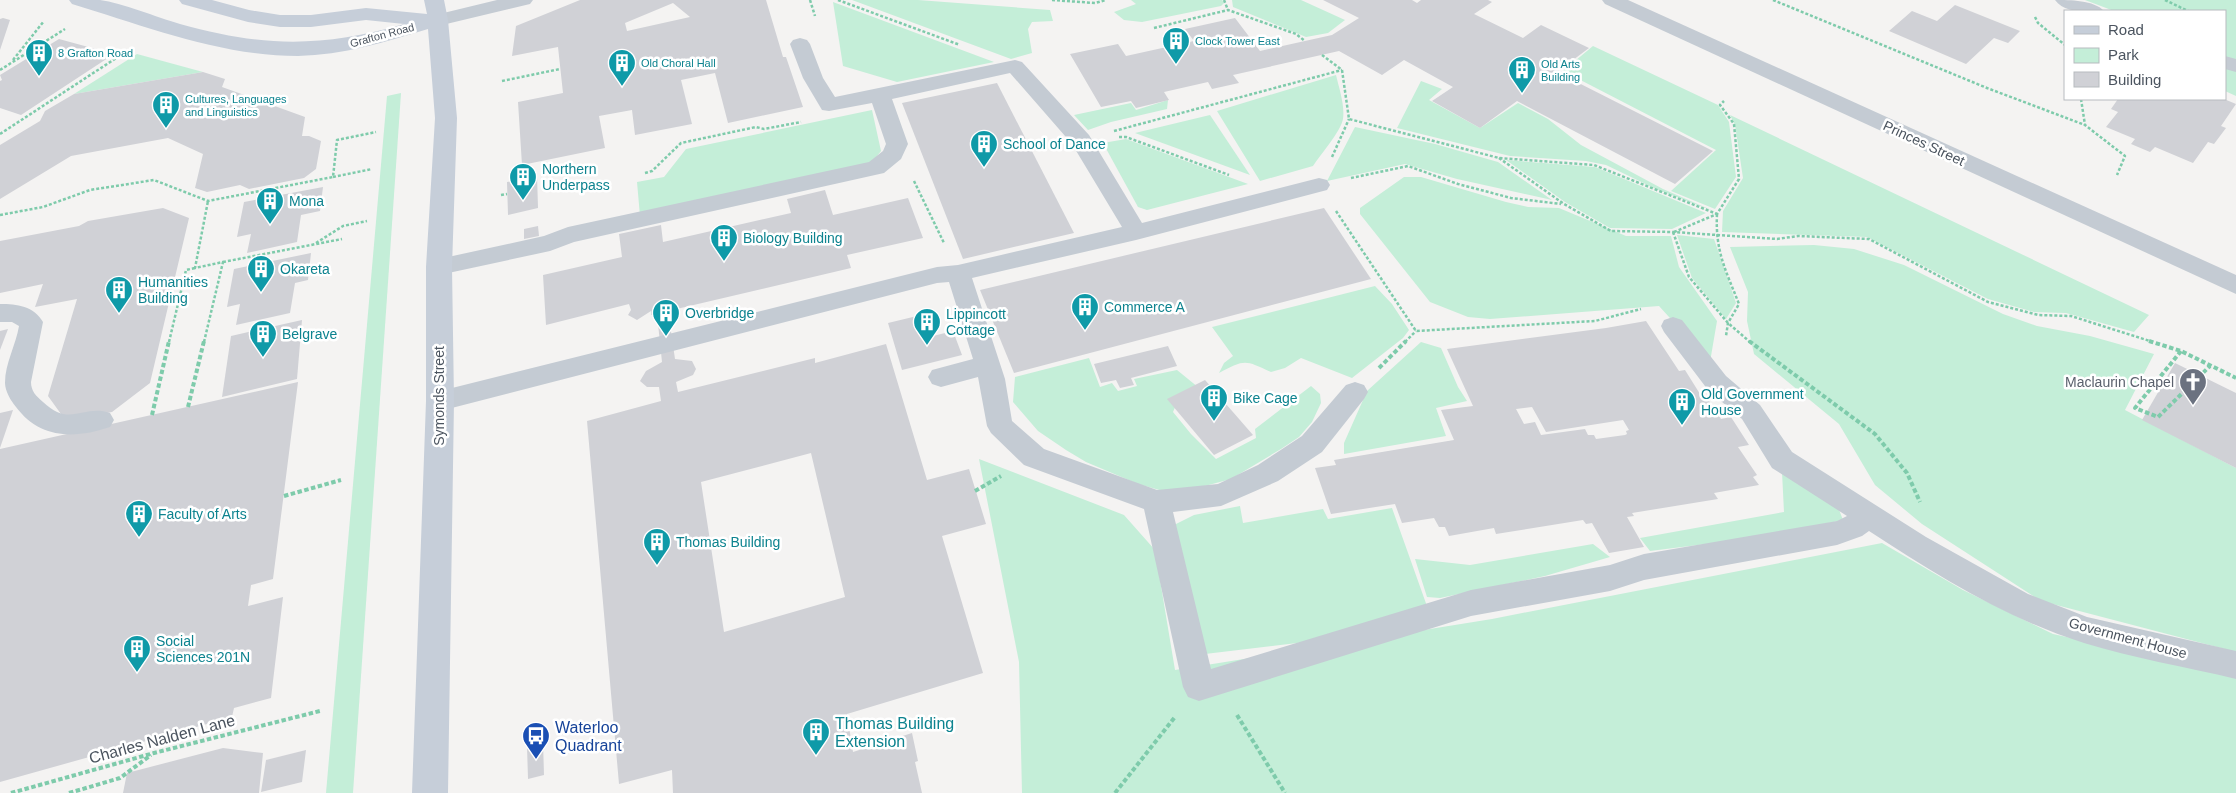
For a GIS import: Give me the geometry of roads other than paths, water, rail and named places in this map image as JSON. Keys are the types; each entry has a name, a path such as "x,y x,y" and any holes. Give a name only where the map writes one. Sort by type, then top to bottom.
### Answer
{"main road":[{"name":"Grafton Road","path":"79,0 203,36 270,49 332,47 368,41 436,10"},
{"name":"Grafton Road","path":"189,0 248,16 280,21 311,21 366,14 436,10"},
{"name":"Symonds Street","path":"430,793 440,401 440,267 446,118 436,10"}],"street":[{"path":"436,10 523,0"},
{"name":"Princes Street","path":"1612,0 2236,286"},
{"path":"2065,0 2091,10"}],"lane":[{"path":"800,44 813,78 829,105 1015,66 1081,140 1136,232"},
{"path":"440,267 550,242 568,235 876,168 893,154 897,144 880,95"},
{"path":"440,401 938,275 958,273 1136,232 1319,186"},
{"path":"958,273 992,379 995,406 1000,426 1034,457 1157,502 1221,495 1268,473 1312,444 1355,392"},
{"path":"0,313 16,313 31,322 18,382 20,392 33,409 45,420 57,425 69,426 101,420"},
{"name":"Government House","path":"1673,326 1717,383 1751,412 1782,460 1916,546 2017,603 2085,630 2236,665"},
{"path":"941,377 987,365"},
{"path":"1157,502 1208,685 1471,603 1610,578 1644,567 1837,534 1852,528 1868,516"}],"place":[{"name":"Clock Tower East","path":"1176,65"},
{"name":"8 Grafton Road","path":"39,77"},
{"name":"Old Choral Hall","path":"622,87"},
{"name":"Old Arts Building","path":"1522,94"},
{"name":"Cultures, Languages and Linguistics","path":"166,129"},
{"name":"School of Dance","path":"984,168"},
{"name":"Northern Underpass","path":"523,201"},
{"name":"Mona","path":"270,225"},
{"name":"Biology Building","path":"724,262"},
{"name":"Okareta","path":"261,293"},
{"name":"Humanities Building","path":"119,314"},
{"name":"Commerce A","path":"1085,331"},
{"name":"Overbridge","path":"666,337"},
{"name":"Lippincott Cottage","path":"927,346"},
{"name":"Belgrave","path":"263,358"},
{"name":"Maclaurin Chapel","path":"2193,406"},
{"name":"Bike Cage","path":"1214,422"},
{"name":"Old Government House","path":"1682,426"},
{"name":"Faculty of Arts","path":"139,538"},
{"name":"Thomas Building","path":"657,566"},
{"name":"Social Sciences 201N","path":"137,673"},
{"name":"Thomas Building Extension","path":"816,756"},
{"name":"Waterloo Quadrant","path":"536,760"}]}
